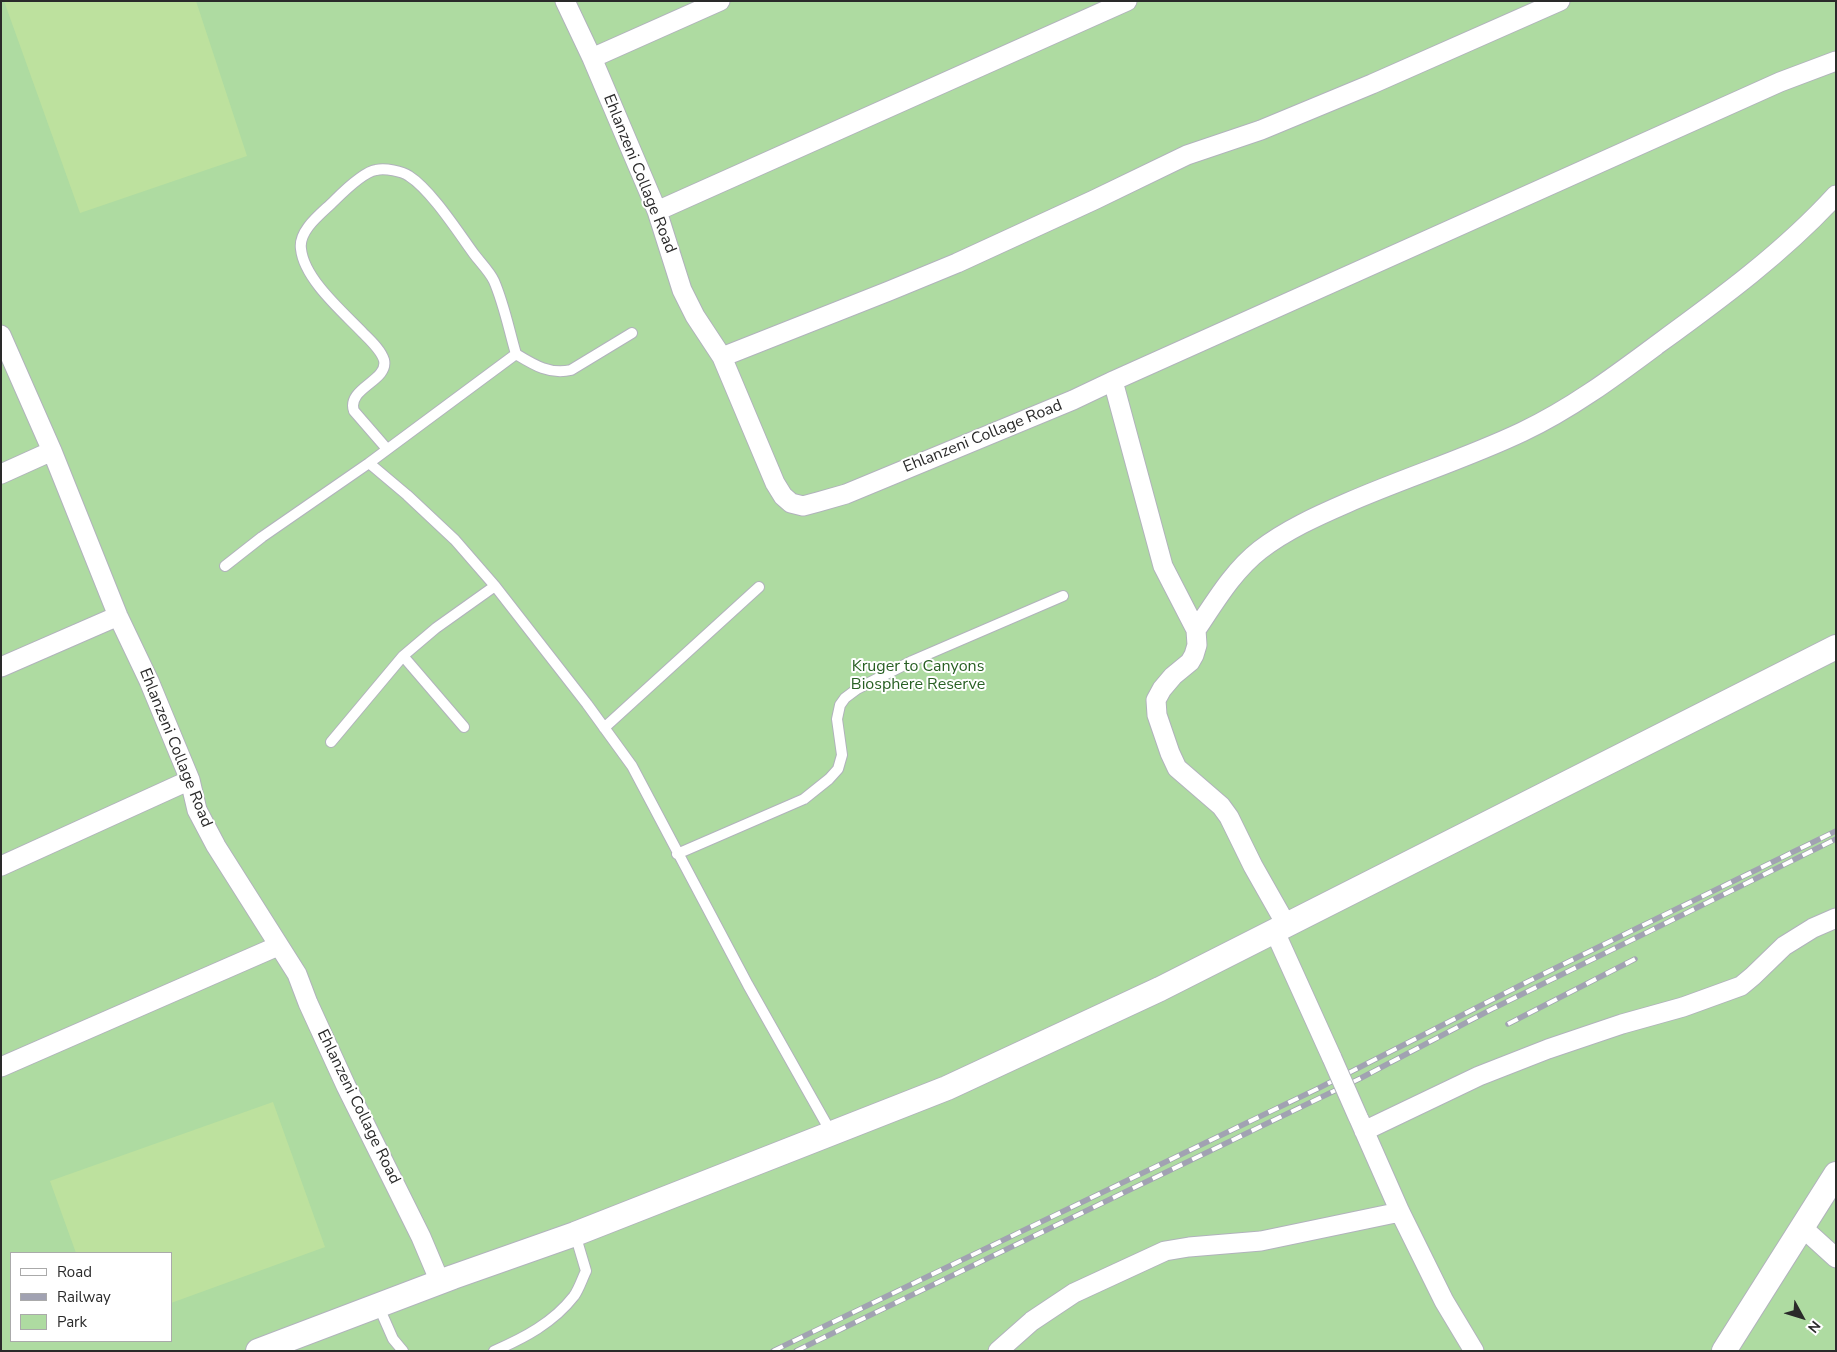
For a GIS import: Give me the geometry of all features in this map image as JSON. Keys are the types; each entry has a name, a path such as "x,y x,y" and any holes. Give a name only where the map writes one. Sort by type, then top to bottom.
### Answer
{"street":[{"name":"Ehlanzeni Collage Road","path":"565,1 592,58 657,211 682,290 694,316 722,357 775,482 783,496 792,503 803,506 855,490 1073,400 1780,82 1836,61"},
{"path":"592,58 720,1"},
{"path":"657,211 1127,1"},
{"path":"722,357 948,266 1094,200 1186,155 1261,130 1298,115 1560,1"},
{"path":"1196,630 1240,568 1260,550 1308,520 1388,485 1453,461 1523,431 1607,382 1722,298 1766,261 1836,195"},
{"name":"Ehlanzeni Collage Road","path":"1,335 52,451 118,616 149,681 190,780 197,810 216,846 278,946 298,974 308,1003 346,1086 421,1237 440,1282"},
{"path":"1113,381 1163,566 1196,630 1197,645 1194,656 1190,662 1173,676 1156,700 1157,714 1170,753 1177,768 1221,806 1229,817 1281,929 1332,1058 1400,1212 1444,1301 1474,1351"},
{"path":"1,474 52,451"},
{"path":"1,667 118,616"},
{"path":"258,1351 440,1282 575,1234 832,1134 972,1077 1160,989 1281,929 1836,647"},
{"path":"1,866 190,780"},
{"path":"1361,1124 1548,1049 1622,1024 1683,1007 1740,986 1784,946 1813,928 1836,918"},
{"path":"1,1067 278,946"},
{"path":"1724,1351 1836,1174"},
{"path":"998,1351 1032,1321 1074,1293 1165,1251 1260,1241 1400,1212"},
{"path":"1803,1228 1836,1258"}],"lane":[{"path":"387,449 354,411 352,406 357,395 381,371 384,364 383,357 316,281 306,265 300,248 303,235 315,219 350,185 376,170 393,170 408,174 424,188 494,280 516,354 546,370 560,372 571,370 632,333"},
{"path":"225,566 269,531 369,463 516,354"},
{"path":"369,463 455,540 495,586 632,766 748,985 832,1134"},
{"path":"331,742 403,656 436,628 495,586"},
{"path":"604,728 759,587"},
{"path":"677,854 804,799 829,780 838,768 842,755 837,719 840,705 845,698 857,689 912,661 1063,596"},
{"path":"403,656 464,727"},
{"path":"494,1351 525,1337 554,1317 575,1295 586,1272 575,1234"},
{"path":"378,1305 393,1339 404,1351"}],"green space":[{"name":"Kruger to Canyons Biosphere Reserve","path":"1,1 1836,1 1836,1351 1,1351"},
{"path":"4,1 196,1 247,156 80,213"},
{"path":"273,1102 325,1247 172,1303 172,1252 76,1252 50,1181"}],"railway":[{"path":"773,1351 1317,1089 1529,981 1836,831"},
{"path":"796,1351 1361,1078 1492,1009 1836,839"},
{"path":"1508,1024 1635,959"}]}
